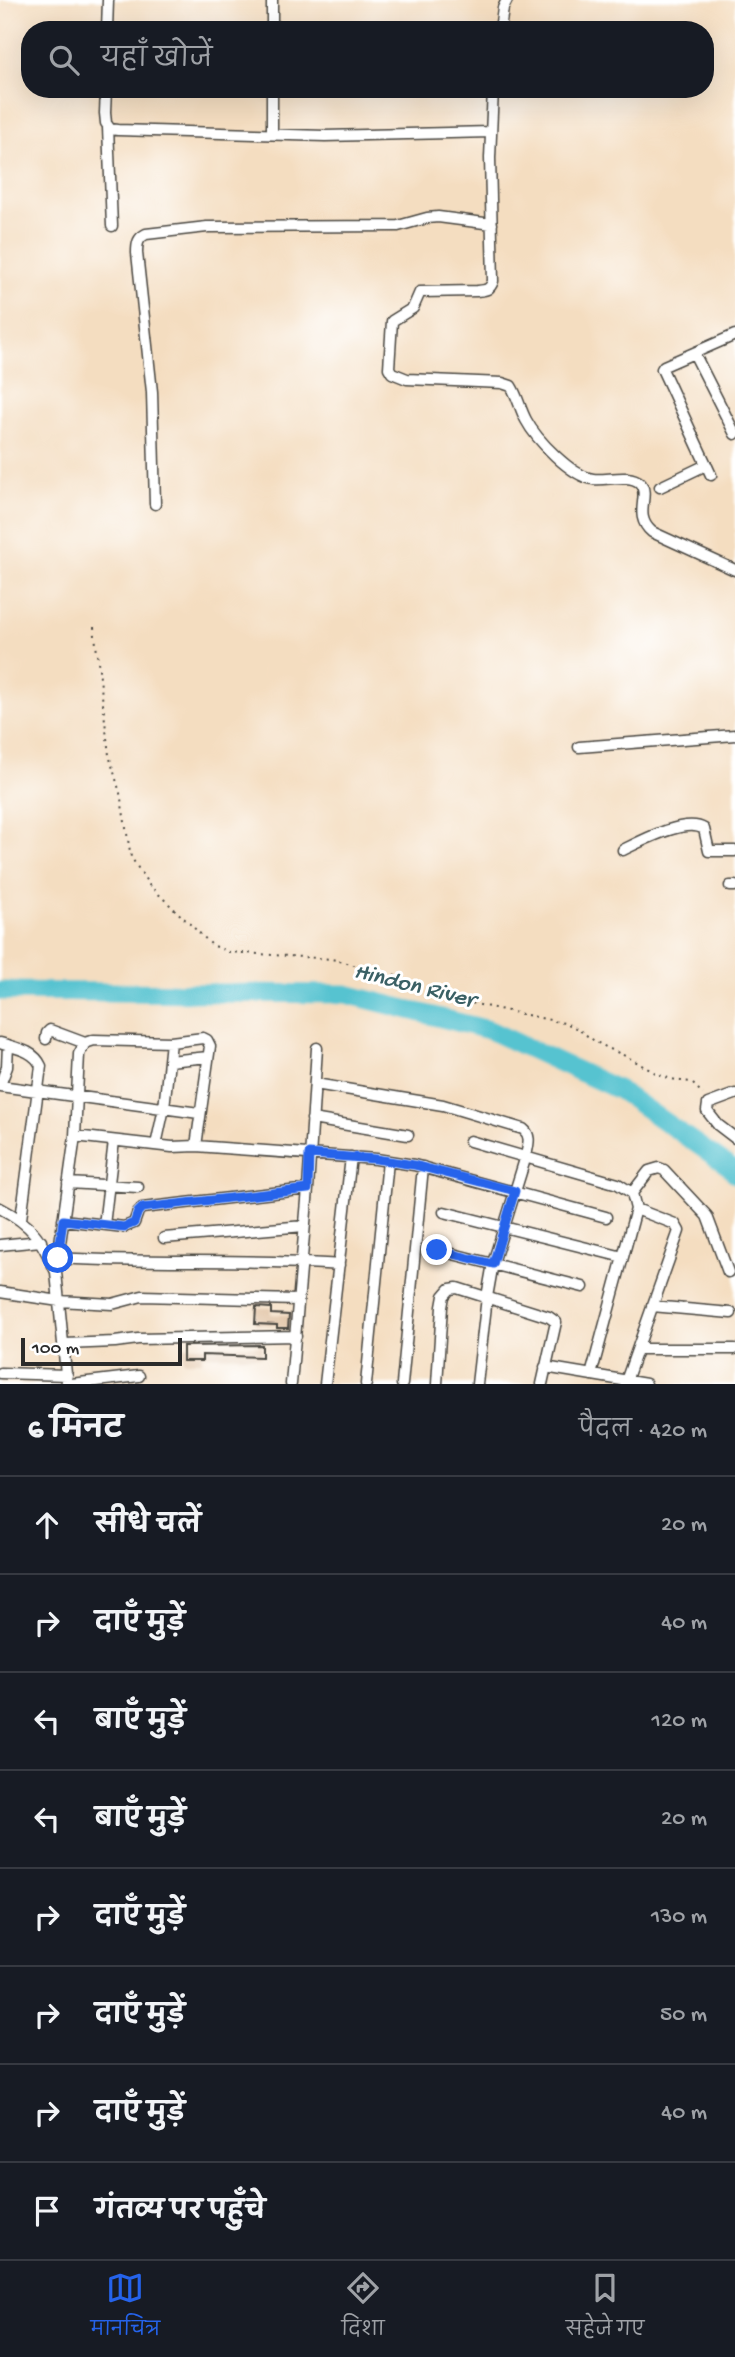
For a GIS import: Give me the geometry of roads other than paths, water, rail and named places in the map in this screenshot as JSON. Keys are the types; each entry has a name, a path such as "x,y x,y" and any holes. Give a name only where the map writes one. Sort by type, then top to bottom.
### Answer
{"street":[{"path":"107,21 108,0"},
{"path":"272,0 272,21"},
{"path":"502,21 507,0"},
{"path":"106,98 112,226"},
{"path":"272,98 272,133"},
{"path":"493,98 491,287 486,290 423,290 419,293 413,308 393,321 388,363 393,373 407,379 489,382 511,386 531,429 570,469 593,479 639,481 643,488 641,517 644,526 735,570"},
{"path":"108,127 118,130 325,136 491,132"},
{"path":"155,504 152,392 137,253 140,237 146,233 207,227 398,226 427,218 492,224"},
{"path":"660,487 709,470 662,373 664,366 733,340"},
{"path":"694,354 735,434"},
{"path":"579,747 735,735"},
{"path":"623,850 655,834 696,826 704,829 709,851 735,851"},
{"path":"46,1039 51,1030 85,1043 94,1040 207,1040 210,1046 195,1146"},
{"path":"156,1145 164,1108 171,1042"},
{"path":"69,1381 56,1272 75,1136 79,1054 85,1043"},
{"path":"21,1219 40,1090 41,1066 39,1061 20,1049 4,1044 6,1067 0,1085 40,1090 75,1097 200,1113"},
{"path":"290,1384 308,1189 317,1048"},
{"path":"169,1061 208,1057"},
{"path":"315,1084 443,1105 523,1129 528,1133 526,1156 493,1264 477,1384"},
{"path":"735,1094 708,1104 706,1111 735,1138"},
{"path":"312,1119 408,1135"},
{"path":"75,1136 156,1145 388,1161 423,1167 606,1217"},
{"path":"104,1225 114,1141"},
{"path":"470,1141 618,1184 632,1193 636,1209 591,1375"},
{"path":"325,1384 351,1157"},
{"path":"366,1384 388,1161"},
{"path":"402,1384 423,1167"},
{"path":"632,1193 649,1171 659,1168 664,1170 707,1216 728,1272"},
{"path":"68,1183 138,1187"},
{"path":"63,1220 132,1226 142,1208 308,1189"},
{"path":"0,1208 21,1219 41,1241 56,1272"},
{"path":"626,1383 679,1228 636,1209"},
{"path":"444,1212 623,1257"},
{"path":"164,1238 304,1226"},
{"path":"0,1245 41,1241"},
{"path":"437,1250 583,1287"},
{"path":"58,1258 124,1262 300,1262 339,1265"},
{"path":"437,1384 442,1307 444,1296 450,1289 487,1297 550,1317 556,1322 542,1384"},
{"path":"0,1292 59,1301 112,1304 142,1296 298,1300"},
{"path":"652,1306 731,1313"},
{"path":"65,1344 138,1339 296,1336"},
{"path":"638,1349 735,1349"},
{"path":"545,1367 626,1383 646,1384"},
{"path":"0,1373 69,1381 139,1376"}],"waterway":[{"name":"Hindon River","path":"0,991 346,994 489,1030 619,1090 731,1168 735,1174"}]}
